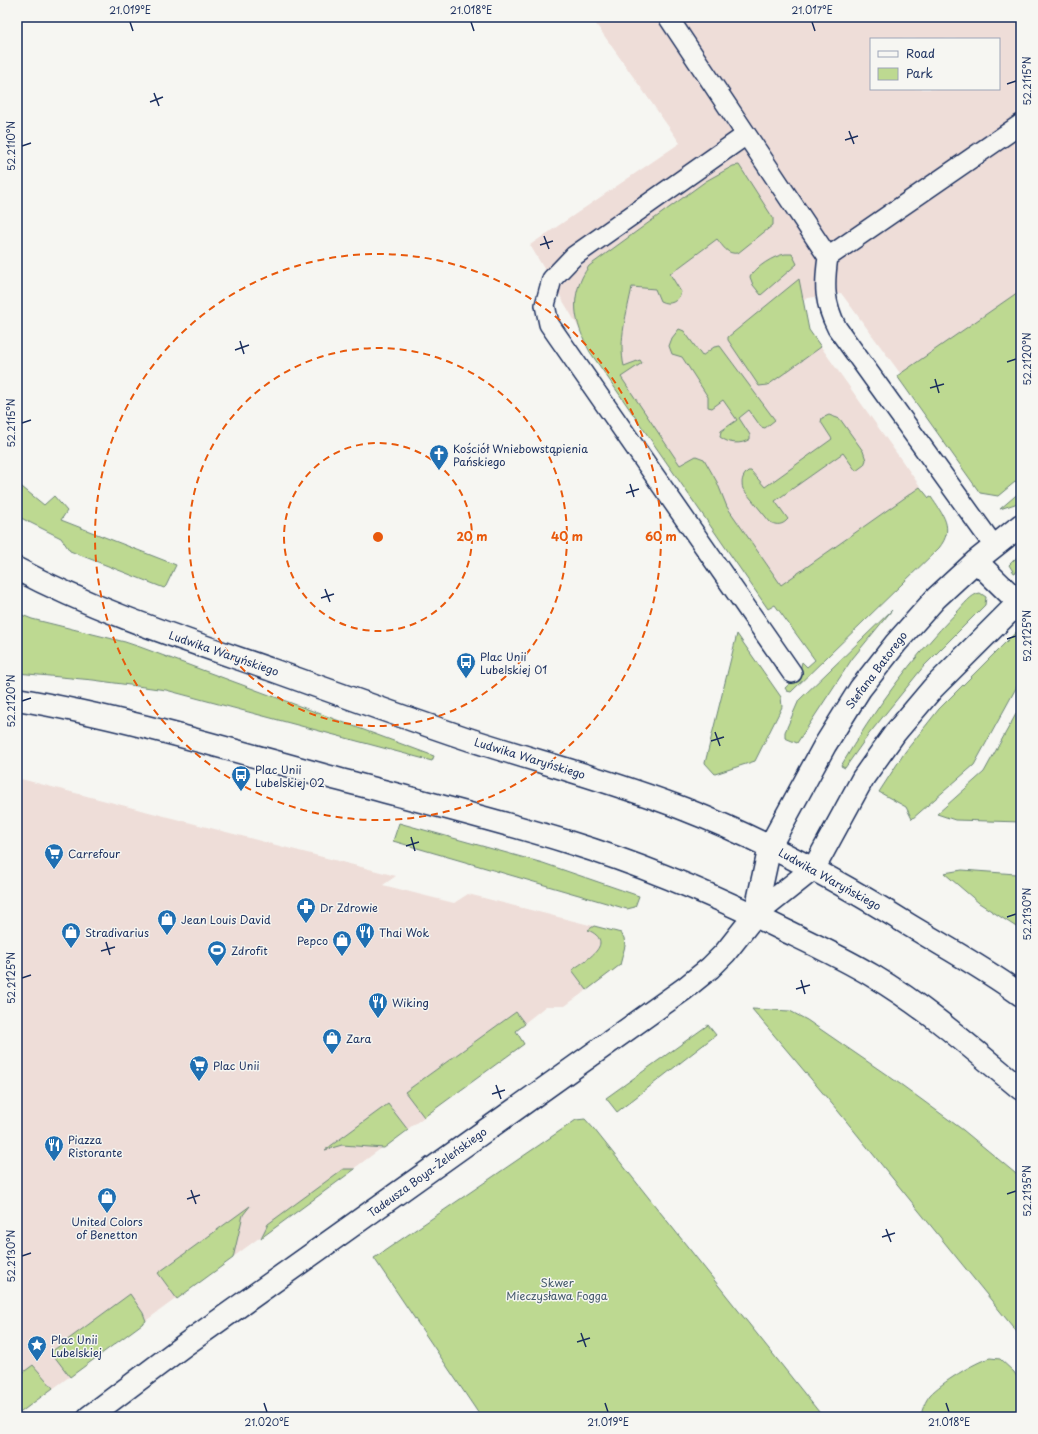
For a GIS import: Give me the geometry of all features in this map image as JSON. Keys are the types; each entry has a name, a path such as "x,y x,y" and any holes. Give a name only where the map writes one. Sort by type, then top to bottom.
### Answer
{"main road":[{"name":"Stefana Batorego","path":"770,846 825,745 860,689 916,620 976,561 1021,525"},
{"path":"814,868 864,778 880,753 933,688 1020,601 976,561"},
{"name":"Ludwika Waryńskiego","path":"17,569 73,597 131,620 466,738 668,803 770,846 814,868 867,898 1021,995"},
{"path":"17,699 106,717 568,842 695,889 832,954 874,977 945,1026 1021,1089"},
{"name":"Tadeusza Boya-Żeleńskiego","path":"754,916 770,846"},
{"name":"Tadeusza Boya-Żeleńskiego","path":"89,1417 186,1344 696,980 725,953 754,916 814,868"}],"lane":[{"path":"668,17 828,257 825,280 826,295 829,312 837,328 994,546"},
{"path":"828,257 1021,124"},
{"path":"746,135 574,256 552,279 545,305 550,324 792,673"}],"shaded area":[{"path":"591,17 1021,17 1021,442 900,373 841,293 802,299 809,330 927,496 768,609 612,384 530,245 680,143"},
{"name":"Plac Unii","path":"17,778 396,876 383,885 418,894 454,903 468,894 621,933 624,938 625,946 620,965 613,971 565,1006 546,1006 517,1029 517,1034 524,1044 17,1415"}],"green space":[{"path":"739,165 773,218 773,225 738,253 731,253 728,251 717,239 670,274 681,292 676,301 667,303 660,301 655,289 632,287 624,326 622,356 624,366 640,360 642,363 621,377 680,465 696,456 704,459 717,482 727,507 781,585 920,487 929,498 931,497 940,510 946,522 947,528 944,541 939,548 791,692 787,691 785,688 799,675 802,662 807,667 815,660 775,605 768,609 590,352 577,320 576,298 578,288 582,277 589,266 706,181 733,166"},
{"path":"785,254 792,254 797,264 761,295 753,285 750,277 756,269 765,262"},
{"path":"799,279 809,330 821,347 768,385 759,386 728,340 728,337"},
{"path":"1021,290 1021,477 998,496 980,493 897,376"},
{"path":"679,329 684,331 702,356 714,347 720,346 775,420 765,428 761,427 749,410 739,418 750,435 750,439 735,443 720,437 721,431 737,420 723,400 712,408 708,407 708,397 682,357 672,354 669,346 672,338"},
{"path":"829,415 840,419 863,451 866,460 864,465 856,471 843,453 775,501 788,519 784,523 780,524 770,522 743,489 742,482 744,475 748,471 751,471 765,487 832,439 821,422 822,418"},
{"path":"17,483 44,505 54,496 67,511 61,520 176,565 166,586 164,588 70,551 61,538 17,516"},
{"path":"1021,491 1021,500 1015,504 1000,509"},
{"path":"1021,553 1021,570 1014,573 1009,565"},
{"path":"980,593 986,597 985,605 924,666 869,734 845,768 841,766 880,705 909,666 967,601"},
{"path":"892,610 852,659 797,743 785,738 785,732 799,700"},
{"path":"17,613 32,619 140,647 434,756 432,761 166,690 93,680 17,673"},
{"path":"1021,627 1021,679 974,765 912,819 906,807 879,792 905,752 939,709"},
{"path":"737,634 781,697 782,707 755,761 715,774 705,763"},
{"path":"1021,705 1021,822 955,820 937,814 984,772"},
{"path":"399,823 543,863 639,896 635,907 627,909 393,841"},
{"path":"962,870 1016,874 1021,880 1021,930 979,903 944,873"},
{"path":"594,926 621,933 624,938 625,946 620,965 587,990 572,970 591,956 599,946 600,940 596,935 588,930"},
{"path":"752,1009 790,1011 807,1020 903,1086 963,1130 1021,1178 1021,1337 838,1111"},
{"path":"516,1012 525,1024 516,1031 524,1044 424,1117 405,1092"},
{"path":"708,1025 716,1035 617,1112 606,1098"},
{"path":"388,1104 408,1130 384,1148 342,1145 325,1150"},
{"name":"Skwer Mieczysława Fogga","path":"585,1119 823,1417 481,1417 374,1258 576,1120"},
{"path":"343,1169 355,1169 261,1238 268,1224"},
{"path":"250,1206 243,1215 233,1258 177,1299 158,1273"},
{"path":"130,1294 143,1313 146,1321 70,1377 51,1352"},
{"path":"990,1358 1000,1359 1014,1372 1021,1383 1021,1417 923,1417 922,1411 925,1403 935,1390 967,1368"},
{"path":"33,1365 53,1388 17,1415 17,1377"}],"place":[{"name":"Kościół Wniebowstąpienia Pańskiego","path":"439,471"},
{"name":"Plac Unii Lubelskiej 01","path":"466,679"},
{"name":"Plac Unii Lubelskiej 02","path":"241,792"},
{"name":"Carrefour","path":"54,870"},
{"name":"Dr Zdrowie","path":"306,924"},
{"name":"Jean Louis David","path":"167,936"},
{"name":"Stradivarius","path":"71,949"},
{"name":"Thai Wok","path":"365,949"},
{"name":"Pepco","path":"342,957"},
{"name":"Zdrofit","path":"217,967"},
{"name":"Wiking","path":"378,1019"},
{"name":"Zara","path":"332,1055"},
{"name":"Plac Unii","path":"199,1082"},
{"name":"Piazza Ristorante","path":"54,1162"},
{"name":"United Colors of Benetton","path":"107,1214"},
{"name":"Plac Unii Lubelskiej","path":"37,1362"}]}
